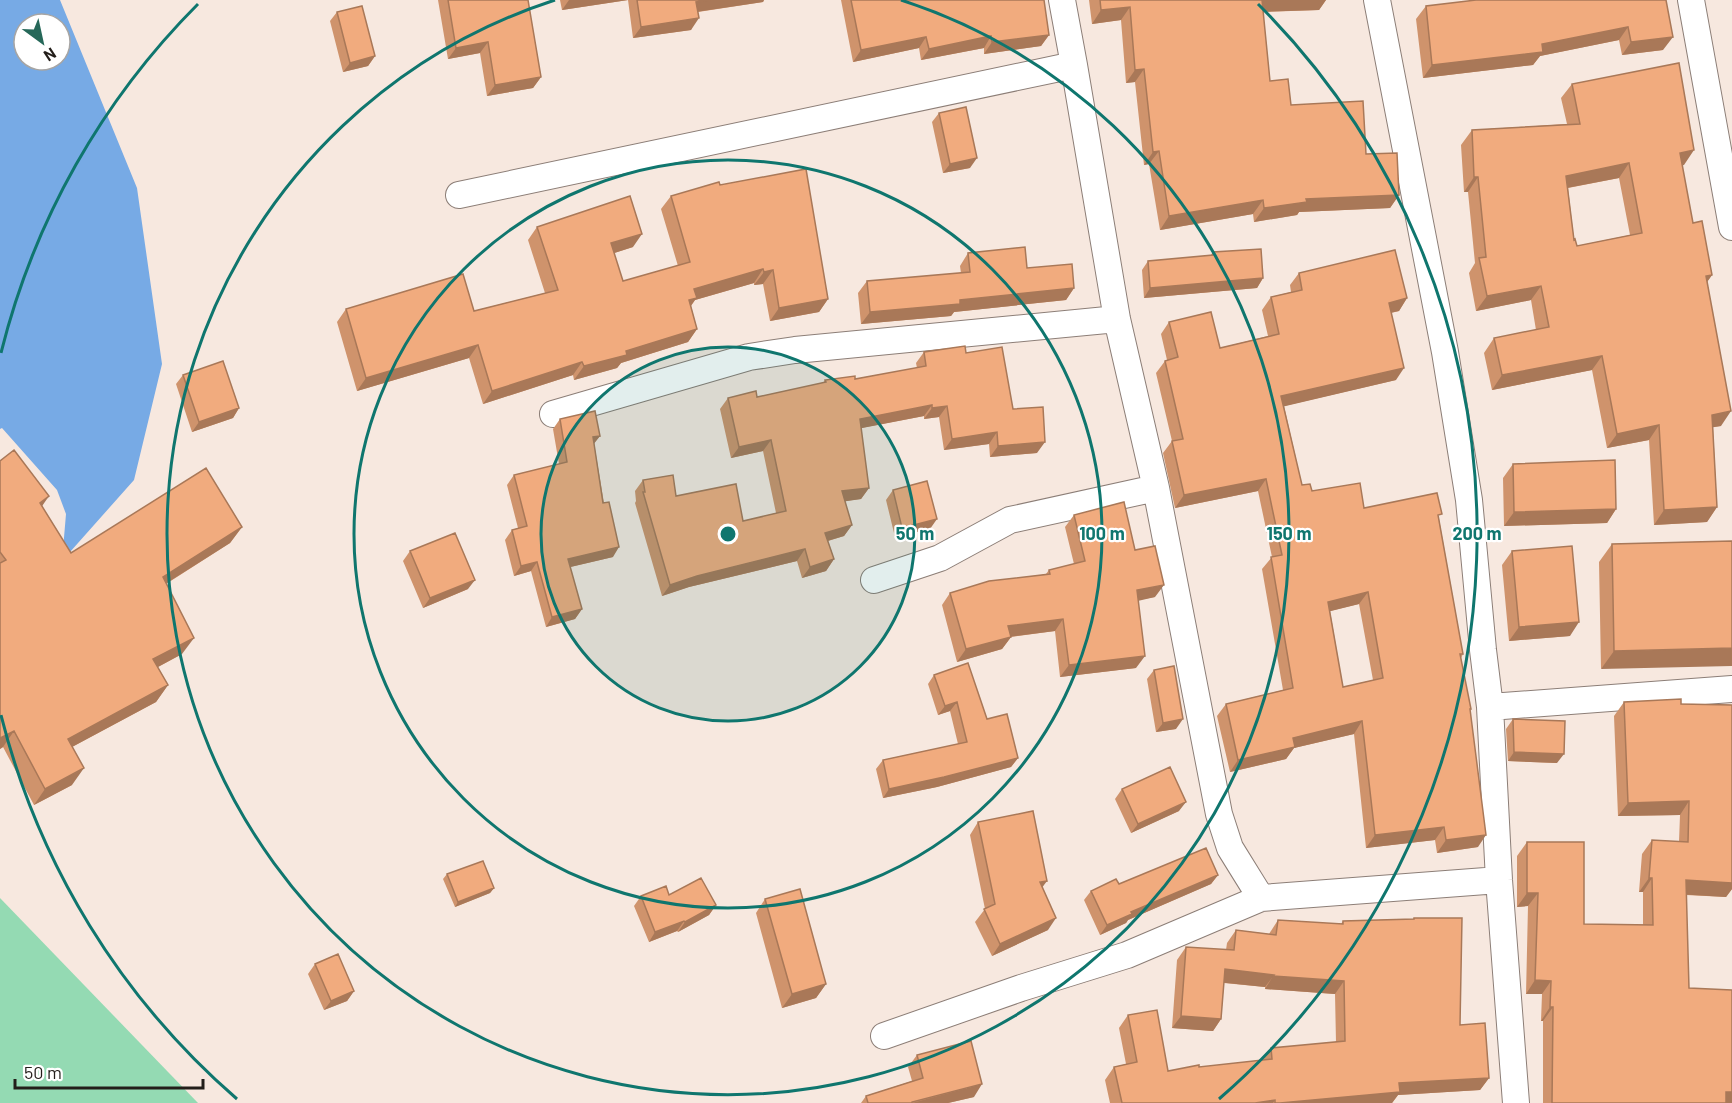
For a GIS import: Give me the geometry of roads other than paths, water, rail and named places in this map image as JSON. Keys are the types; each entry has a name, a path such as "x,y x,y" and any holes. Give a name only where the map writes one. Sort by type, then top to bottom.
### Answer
{"street":[{"path":"1062,0 1117,319 1156,488 1219,814 1230,848 1260,898"},
{"path":"1377,0 1445,352 1469,500 1490,707 1499,880 1516,1103"},
{"path":"1691,0 1732,227"},
{"path":"459,195 1074,65"},
{"path":"553,414 749,357 795,350 1117,319"},
{"path":"874,580 940,558 1010,520 1156,488"},
{"path":"1490,707 1732,689"},
{"path":"884,1036 1021,988 1127,955 1260,898 1499,880"}],"water":[{"path":"0,0 60,0 65,12 12,12 12,72 72,72 72,29 137,188 162,364 134,480 62,561 66,514 57,490 2,428 0,429"}]}
